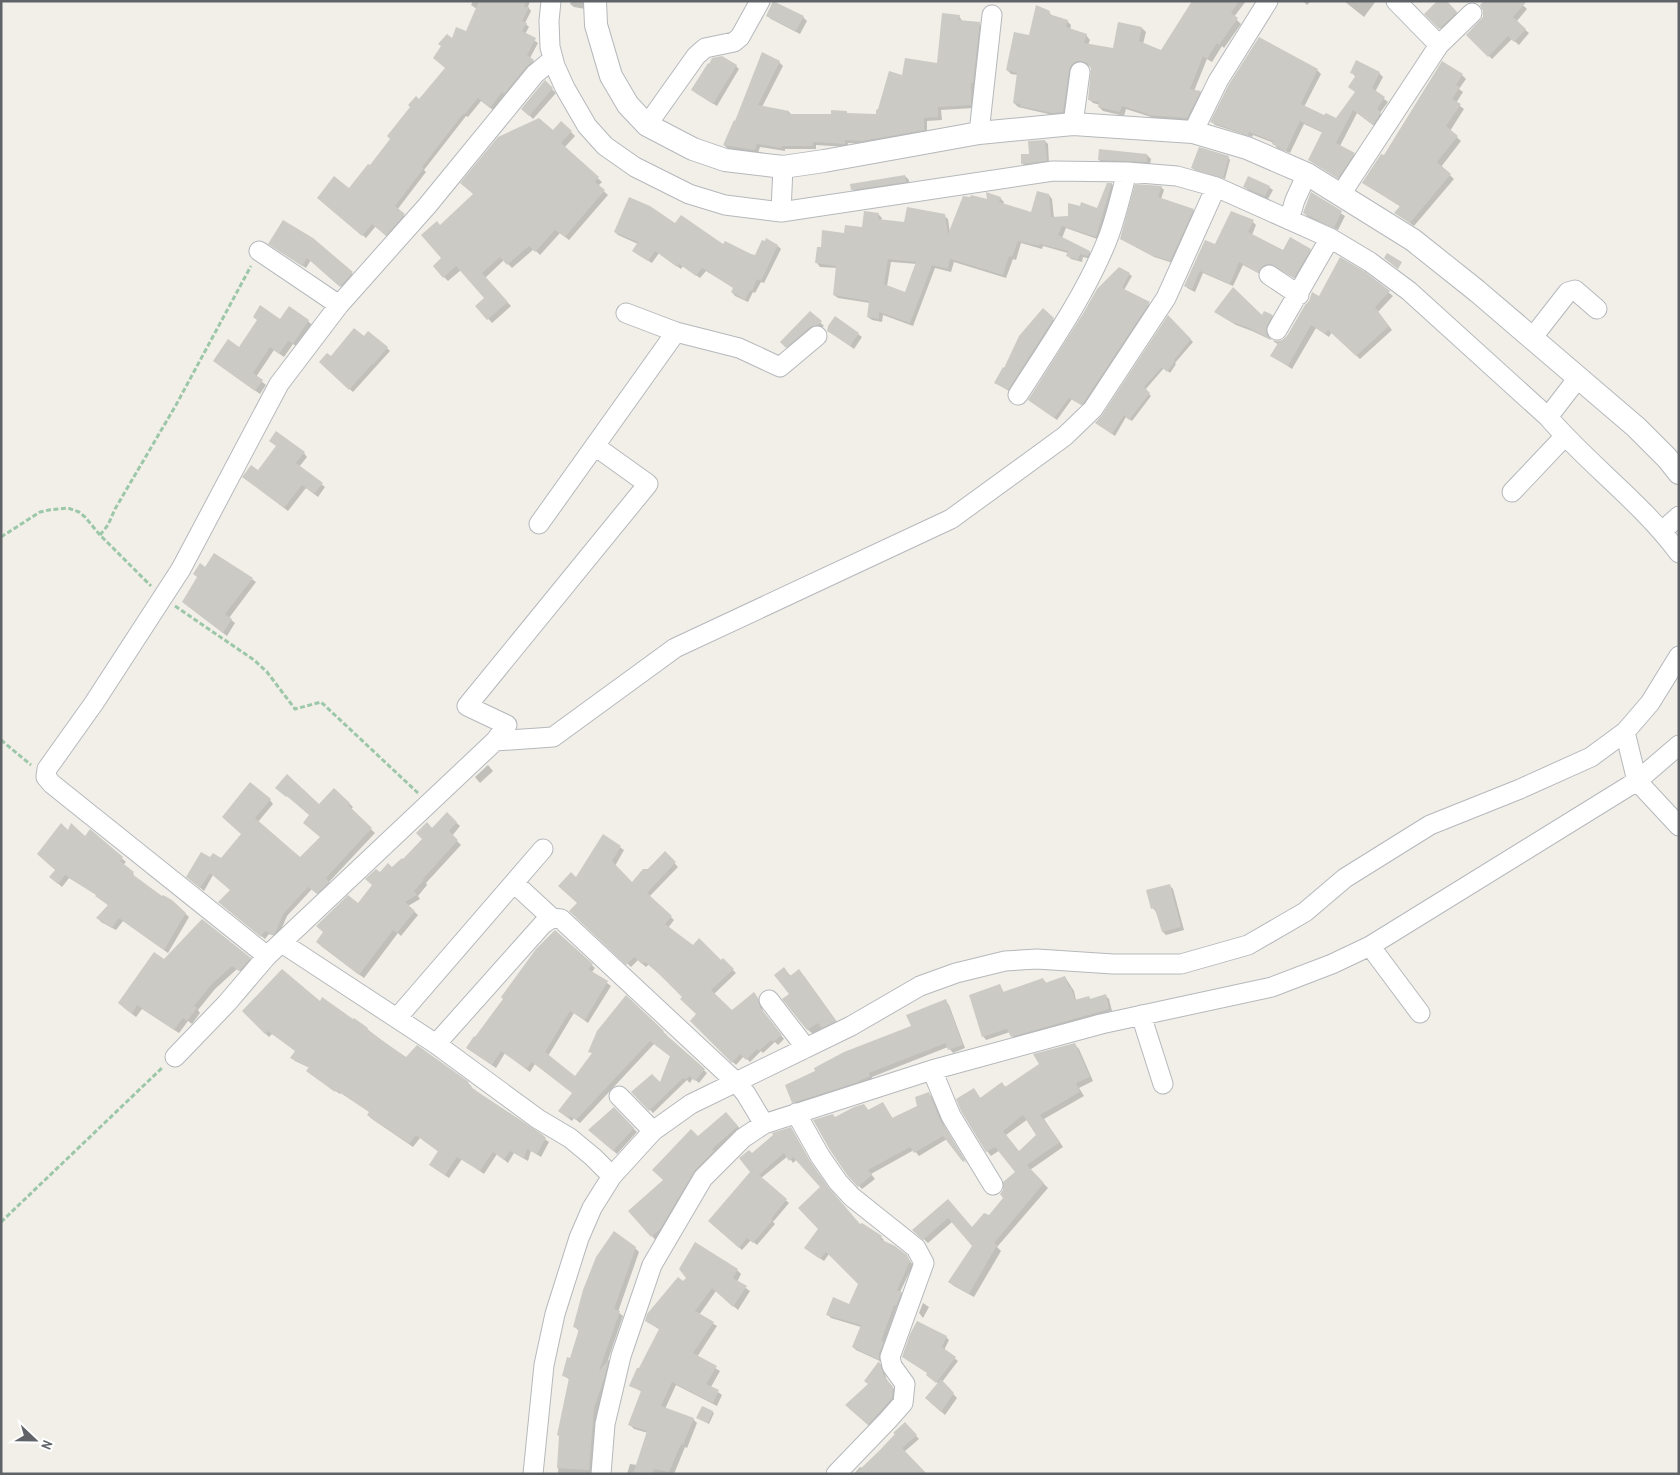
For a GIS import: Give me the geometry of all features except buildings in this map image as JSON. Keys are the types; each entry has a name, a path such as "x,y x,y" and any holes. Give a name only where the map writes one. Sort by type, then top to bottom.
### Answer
{"street":[{"path":"267,956 68,797 46,777 47,768 94,703 163,598 222,494 279,384 339,305 427,206 545,66 550,47 549,21 551,1"},
{"path":"595,1 596,26 611,76 628,105 647,125 694,149 726,160 783,174 834,160 979,133 1073,124 1193,132 1247,148 1301,187 1341,194 1413,240 1532,338 1563,399 1565,436 1512,492"},
{"path":"647,125 696,56 705,48 734,42 740,37 760,1"},
{"path":"1193,132 1218,81 1268,1"},
{"path":"1396,1 1439,45"},
{"path":"1341,194 1439,45 1472,13"},
{"path":"979,133 992,16"},
{"path":"545,66 565,88 588,126 605,146 635,167 689,194 724,205 781,208 1053,171 1127,172 1177,176 1216,187 1330,238 1370,262 1563,399 1636,427 1679,473"},
{"path":"1073,124 1080,72"},
{"path":"1018,395 1076,304 1093,270 1108,238 1127,172"},
{"path":"781,208 783,174"},
{"path":"495,741 554,737 675,648 951,519 1065,436 1093,409 1166,298 1216,187"},
{"path":"1289,220 1301,187"},
{"path":"1278,330 1330,238"},
{"path":"259,251 339,305"},
{"path":"1269,275 1299,295"},
{"path":"1532,338 1568,292 1572,290 1575,290 1597,309"},
{"path":"626,313 676,332 740,348 780,367 817,336"},
{"path":"539,524 676,332"},
{"path":"1565,436 1672,522 1679,552"},
{"path":"175,1056 227,1003 267,956 495,741 507,725 467,706 648,484 595,446"},
{"path":"601,1474 605,1424 620,1356 652,1266 704,1178 743,1138 750,1102 806,1048 851,1026 920,986 956,973 1005,960 1037,959 1113,964 1181,964 1248,946 1305,912 1345,878 1430,825 1520,789 1627,739 1679,656"},
{"path":"1627,739 1636,774 1679,826"},
{"path":"533,1474 544,1365 555,1314 579,1238 592,1208 612,1176 653,1131 691,1104 750,1102 796,1113 932,1070 1141,1015 1272,987 1332,964 1370,946 1679,745"},
{"path":"397,1018 543,849"},
{"path":"514,883 552,918 561,919 568,924 750,1102"},
{"path":"436,1044 543,924 552,918"},
{"path":"282,943 436,1044 538,1119 570,1138 612,1176"},
{"path":"1370,946 1420,1012"},
{"path":"769,1000 806,1048"},
{"path":"1141,1015 1164,1084"},
{"path":"932,1070 951,1116 993,1185"},
{"path":"619,1096 653,1131"},
{"path":"796,1113 820,1156 838,1182 852,1197 916,1248 924,1263 890,1357 892,1366 905,1384 903,1402 836,1474"}],"path":[{"path":"100,535 108,525 115,508 176,405 196,364 259,251"},
{"path":"1,537 40,512 60,508 68,508 79,512 163,598 254,660 267,672 295,709 321,702 429,803"},
{"path":"1,740 46,777"},
{"path":"1,1222 175,1056"}]}
